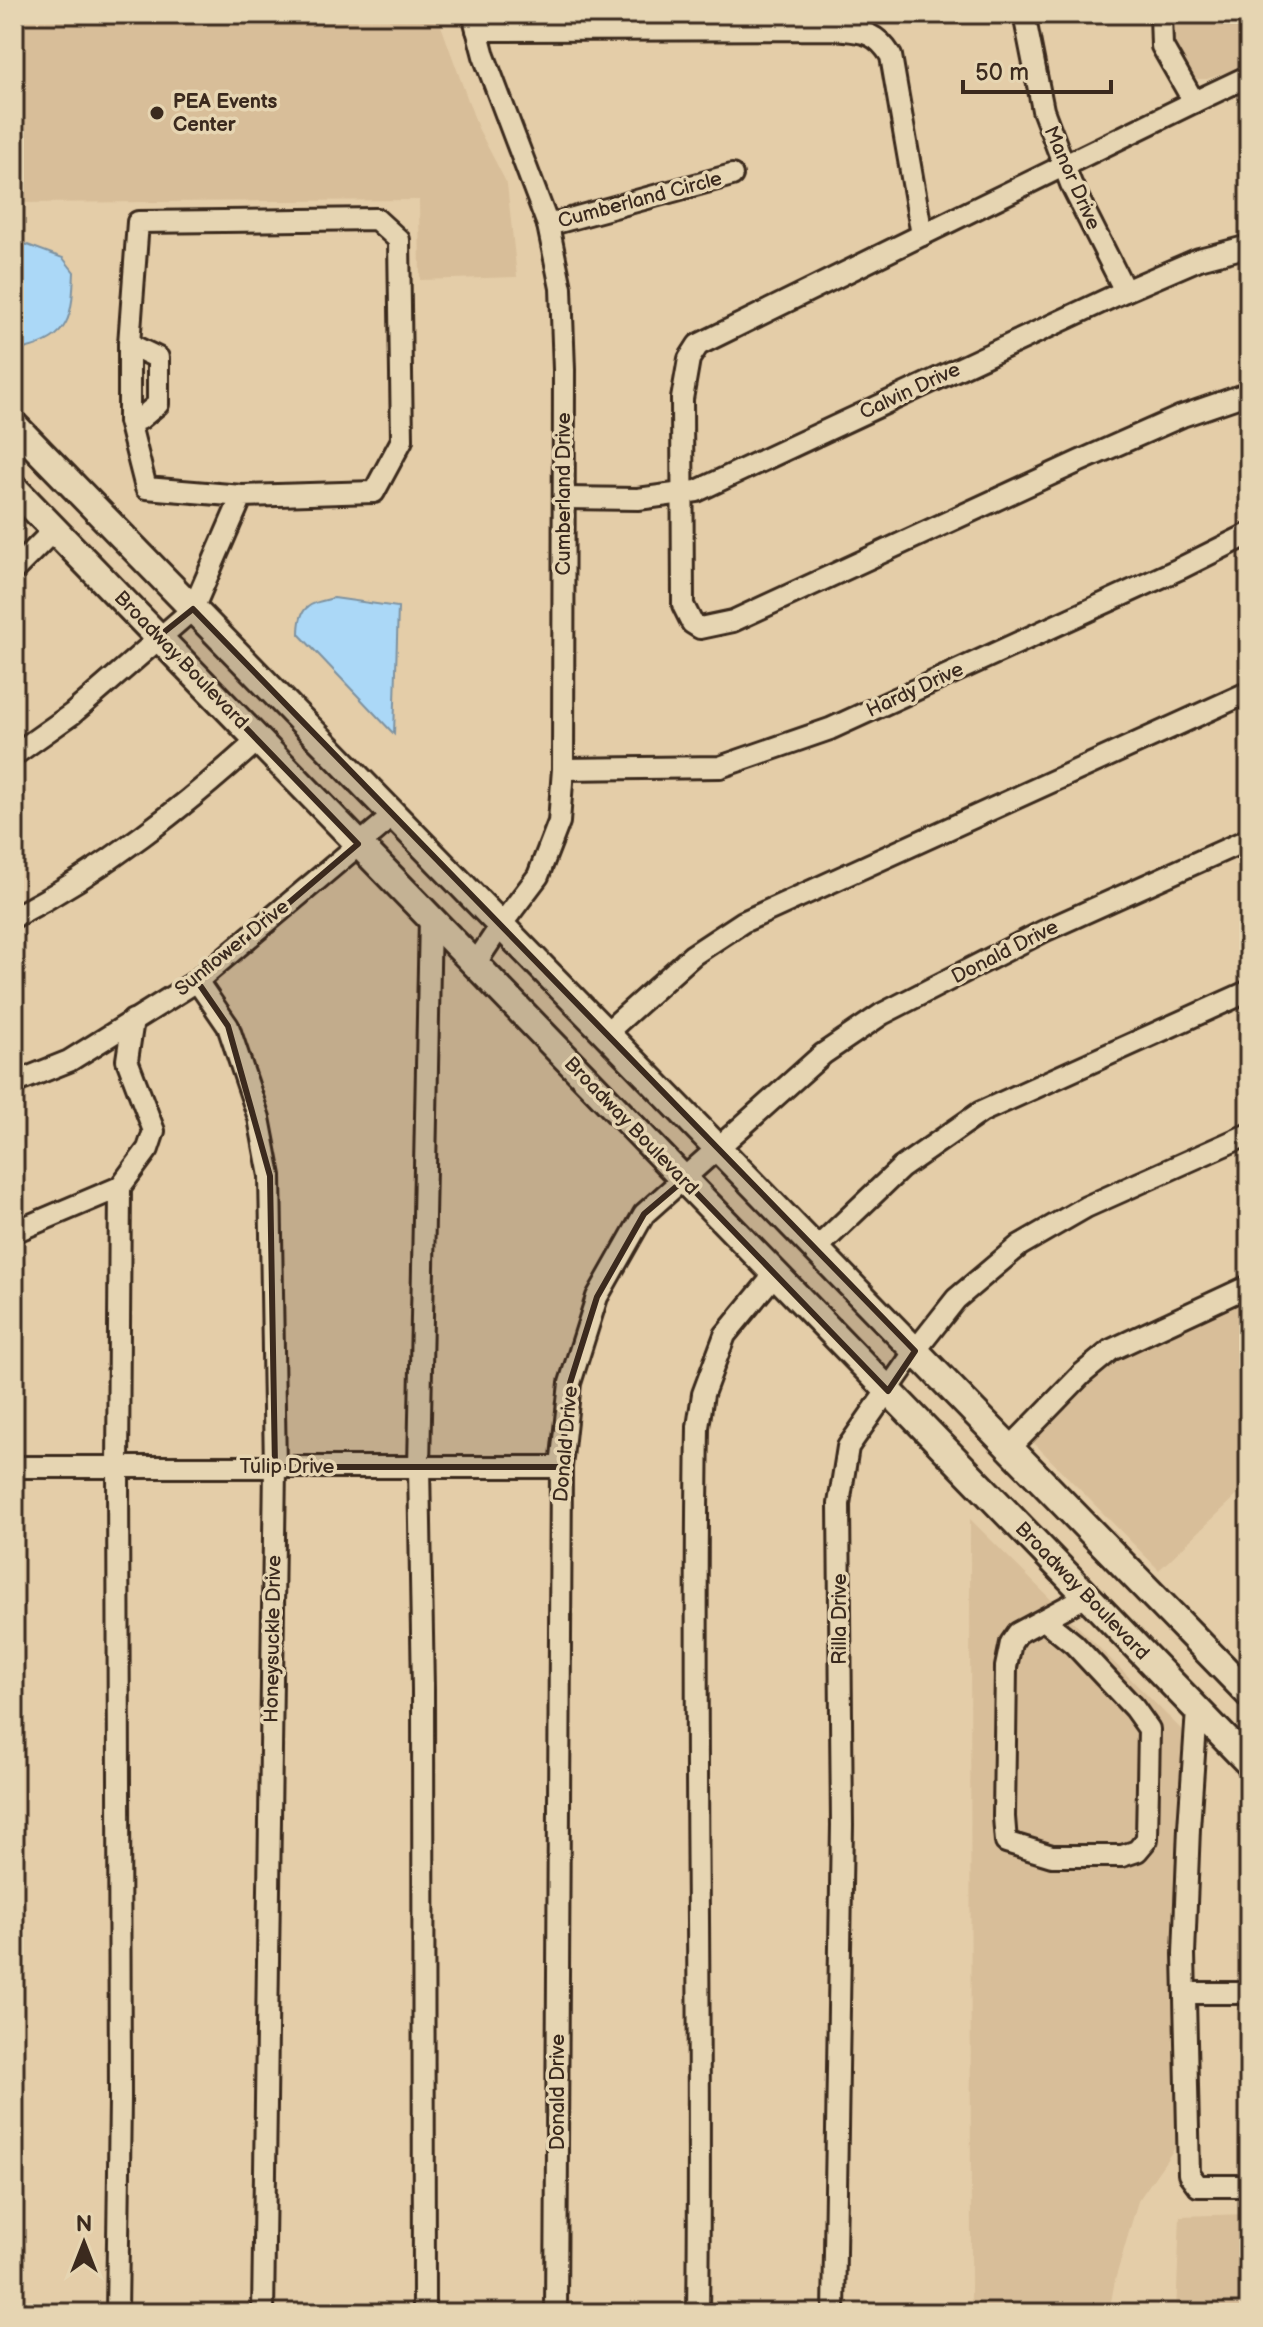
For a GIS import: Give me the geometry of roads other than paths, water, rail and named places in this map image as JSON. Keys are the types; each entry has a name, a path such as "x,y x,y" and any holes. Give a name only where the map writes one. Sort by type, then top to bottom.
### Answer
{"main road":[{"path":"14,425 1249,1694"},
{"name":"Broadway Boulevard","path":"14,488 1249,1763"}],"street":[{"name":"Manor Drive","path":"1024,14 1043,110 1064,166 1125,291"},
{"path":"1161,14 1162,46 1194,102"},
{"path":"475,22 833,29 869,33 884,44 891,56 922,235"},
{"name":"Cumberland Drive","path":"475,22 484,56 548,225 561,288 564,498 563,769 559,822 538,876 475,964"},
{"path":"1249,76 698,345 689,359 682,399 683,605 692,623 700,628 733,621 1080,461 1182,416 1249,393"},
{"name":"Cumberland Circle","path":"548,225 732,175"},
{"path":"376,219 399,240 402,440 374,492 242,496 146,488 129,421 129,344 138,222 376,219"},
{"name":"Calvin Drive","path":"564,498 638,499 697,491 1125,291 1199,259 1249,246"},
{"path":"129,344 158,358 158,404 140,419 129,421"},
{"path":"14,755 72,714 193,609 242,496"},
{"path":"14,570 54,530"},
{"name":"Hardy Drive","path":"563,769 720,767 830,729 1249,534"},
{"path":"606,1033 693,955 743,922 1249,692"},
{"path":"14,917 111,860 207,787 258,740"},
{"name":"Sunflower Drive","path":"14,1083 69,1061 197,981 394,815"},
{"name":"Donald Drive","path":"556,2313 561,1467 570,1383 597,1297 644,1214 823,1054 882,1014 1044,931 1249,839"},
{"path":"424,2313 423,1689 419,1467 430,917"},
{"name":"Honeysuckle Drive","path":"197,981 228,1026 259,1118 270,1176 275,1467 263,2313"},
{"path":"816,1249 901,1168 981,1112 1249,991"},
{"path":"14,1232 120,1187 148,1149 154,1131 127,1060 133,1020"},
{"name":"Rilla Drive","path":"834,2313 842,1825 839,1504 848,1447 915,1351 956,1299 1020,1245 1086,1207 1249,1134"},
{"path":"117,2313 120,2099 120,1187"},
{"path":"698,2313 698,1804 695,1692 698,1427 703,1394 725,1335 775,1274"},
{"path":"1010,1448 1082,1374 1111,1350 1249,1286"},
{"name":"Tulip Drive","path":"14,1467 561,1467"},
{"path":"1044,1620 1074,1644 1134,1708 1149,1729 1147,1839 1137,1851 1122,1856 1052,1856 1006,1842 1006,1667 1011,1643 1018,1633 1087,1596"},
{"path":"1197,1710 1189,1828 1185,1993 1189,2174 1198,2186 1249,2186"},
{"path":"1185,1993 1249,1993"}],"water":[{"path":"14,240 63,258 74,272 72,301 66,323 51,339 24,349 14,343"},
{"path":"334,598 398,607 394,734 299,634 303,611 318,602"}],"place":[{"name":"PEA Events Center","path":"157,113"}]}
